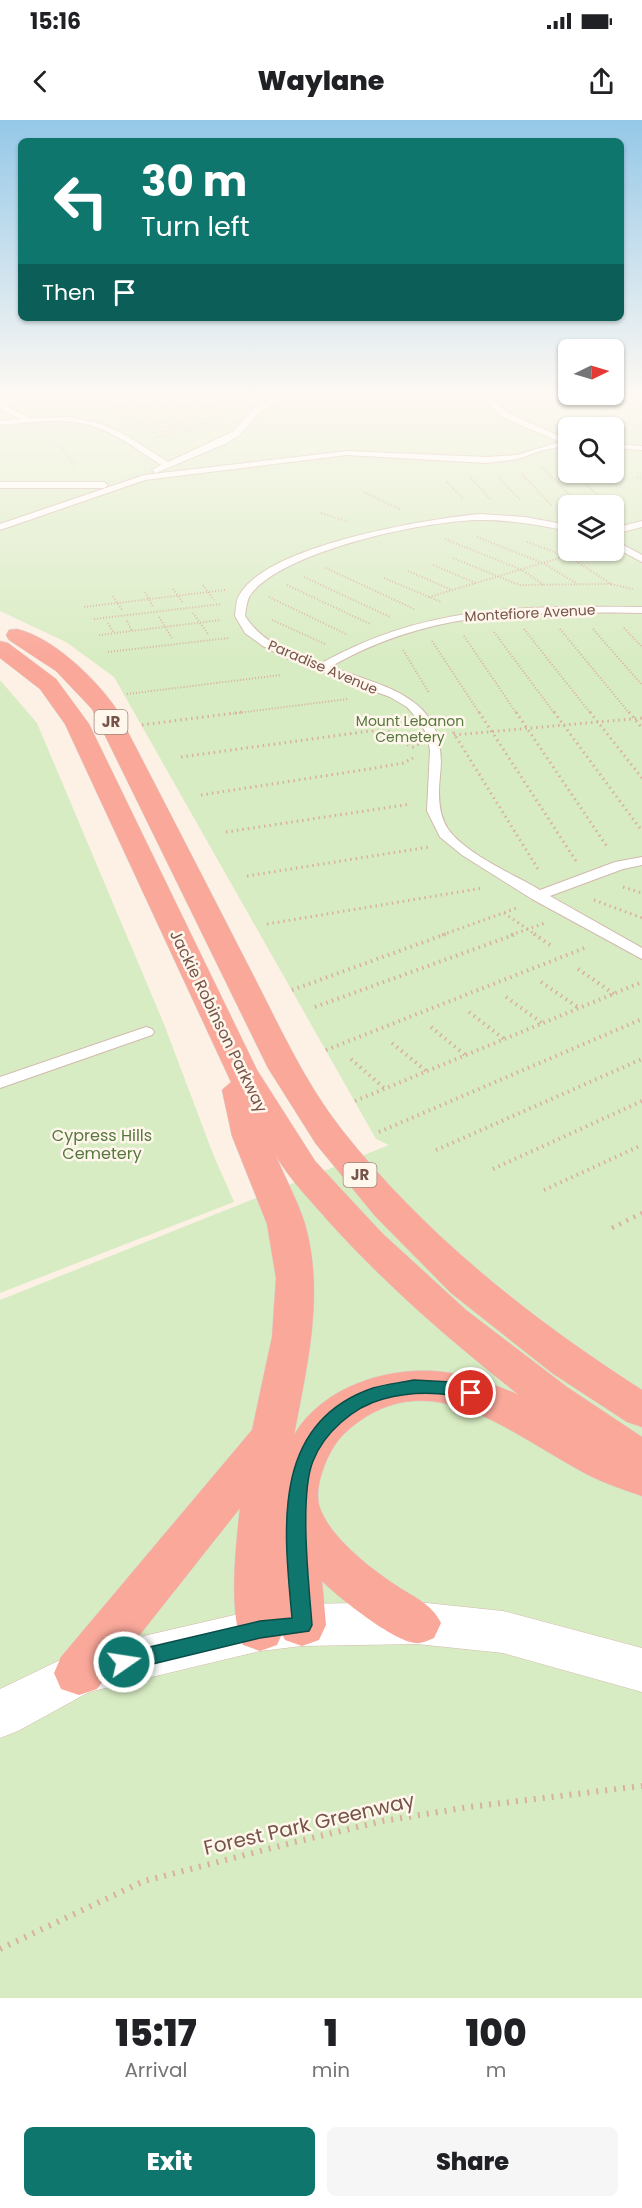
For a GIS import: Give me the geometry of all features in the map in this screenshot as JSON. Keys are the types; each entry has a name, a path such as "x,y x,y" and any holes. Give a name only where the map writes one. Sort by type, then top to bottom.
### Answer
{"highway":[{"name":"JR","path":"0,627 60,663 87,687 102,707 285,1068 316,1119 342,1154 388,1207 465,1283 567,1362 642,1411"},
{"name":"Jackie Robinson Parkway","path":"0,648 48,684 77,724 257,1100 302,1169 369,1242 452,1320 499,1359 642,1459"},
{"path":"225,1036 250,1136 276,1194 293,1253 295,1305 292,1337 272,1436 259,1550 281,1627"},
{"path":"281,1627 298,1574 297,1507 303,1463 318,1434 342,1412 376,1394 414,1387 451,1388 490,1400 598,1460 642,1478"},
{"path":"79,1673 272,1436"},
{"path":"297,1507 322,1548 339,1566 379,1600 417,1623"}],"street":[{"path":"0,1715 79,1673 281,1627 417,1623 503,1632 642,1670"}],"lane":[{"path":"0,485 125,484"},
{"path":"0,527 125,484"},
{"path":"239,604 248,587 282,566 408,525 480,517 558,526"},
{"path":"624,528 642,524"},
{"path":"624,549 642,559"},
{"name":"Paradise Avenue","path":"239,604 240,618 253,635 294,657 411,705 432,728 435,739"},
{"name":"Montefiore Avenue","path":"319,666 364,642 390,632 440,620 545,610 642,610"},
{"path":"435,739 438,752 433,801 441,827 457,843 516,883 547,893 569,914 642,954"},
{"path":"547,893 620,865 642,861"},
{"path":"0,1083 146,1032"}],"path":[{"path":"505,484 542,523"},
{"path":"531,484 553,507"},
{"path":"558,484 570,495"},
{"path":"585,484 597,495"},
{"path":"363,492 430,521 543,563 578,585"},
{"path":"408,525 522,570 544,585"},
{"path":"303,558 440,620"},
{"path":"453,558 519,585 611,584 642,591"},
{"path":"429,597 558,558"},
{"path":"576,561 611,584"},
{"path":"433,565 477,583"},
{"path":"282,566 415,625 491,731 586,877"},
{"path":"408,571 452,590"},
{"path":"265,575 390,632 432,697"},
{"path":"384,578 477,615 642,831"},
{"path":"203,585 214,600"},
{"path":"84,607 248,587 364,642"},
{"path":"173,589 183,603"},
{"path":"144,592 153,607"},
{"path":"113,596 122,610"},
{"path":"94,619 239,604 344,652"},
{"path":"575,609 642,685"},
{"path":"545,610 642,728"},
{"path":"511,612 642,778"},
{"path":"193,613 208,634"},
{"path":"159,617 172,638"},
{"path":"99,635 240,618"},
{"path":"452,618 620,865"},
{"path":"127,621 132,631"},
{"path":"108,623 114,633"},
{"path":"108,652 253,635"},
{"path":"127,694 300,672 319,666"},
{"path":"142,725 388,694"},
{"path":"181,757 370,731 388,731 416,741 491,731 642,718"},
{"path":"449,725 547,893"},
{"path":"201,795 403,763 415,757 418,752 417,746 435,739"},
{"path":"226,832 433,801"},
{"path":"247,876 457,843"},
{"path":"267,924 516,883"},
{"path":"292,990 503,913 547,893 642,918"},
{"path":"503,913 550,945"},
{"path":"315,1007 569,914"},
{"path":"326,1050 610,937"},
{"path":"578,969 615,994"},
{"path":"542,982 579,1008"},
{"path":"355,1101 642,982"},
{"path":"506,997 542,1023"},
{"path":"469,1012 504,1039"},
{"path":"379,1131 642,1019"},
{"path":"431,1028 465,1055"},
{"path":"392,1043 426,1071"},
{"path":"351,1059 385,1088"},
{"path":"436,1150 642,1059"},
{"path":"493,1169 642,1101"},
{"path":"544,1190 642,1145"},
{"path":"612,1228 642,1213"},
{"name":"Forest Park Greenway","path":"0,1949 144,1881 295,1842 383,1821 458,1808 642,1786"}],"green space":[{"name":"Mount Lebanon Cemetery","path":"0,484 642,484 642,1998 0,1998 0,1300 389,1145 376,1139 114,677 66,642 0,611"},
{"name":"Cypress Hills Cemetery","path":"0,680 37,723 164,1024 213,1154 234,1202 0,1293"}],"route":[{"path":"124,1662 260,1630 302,1625 298,1574 297,1507 303,1463 318,1434 342,1412 376,1394 414,1387 451,1388 471,1393"}]}
